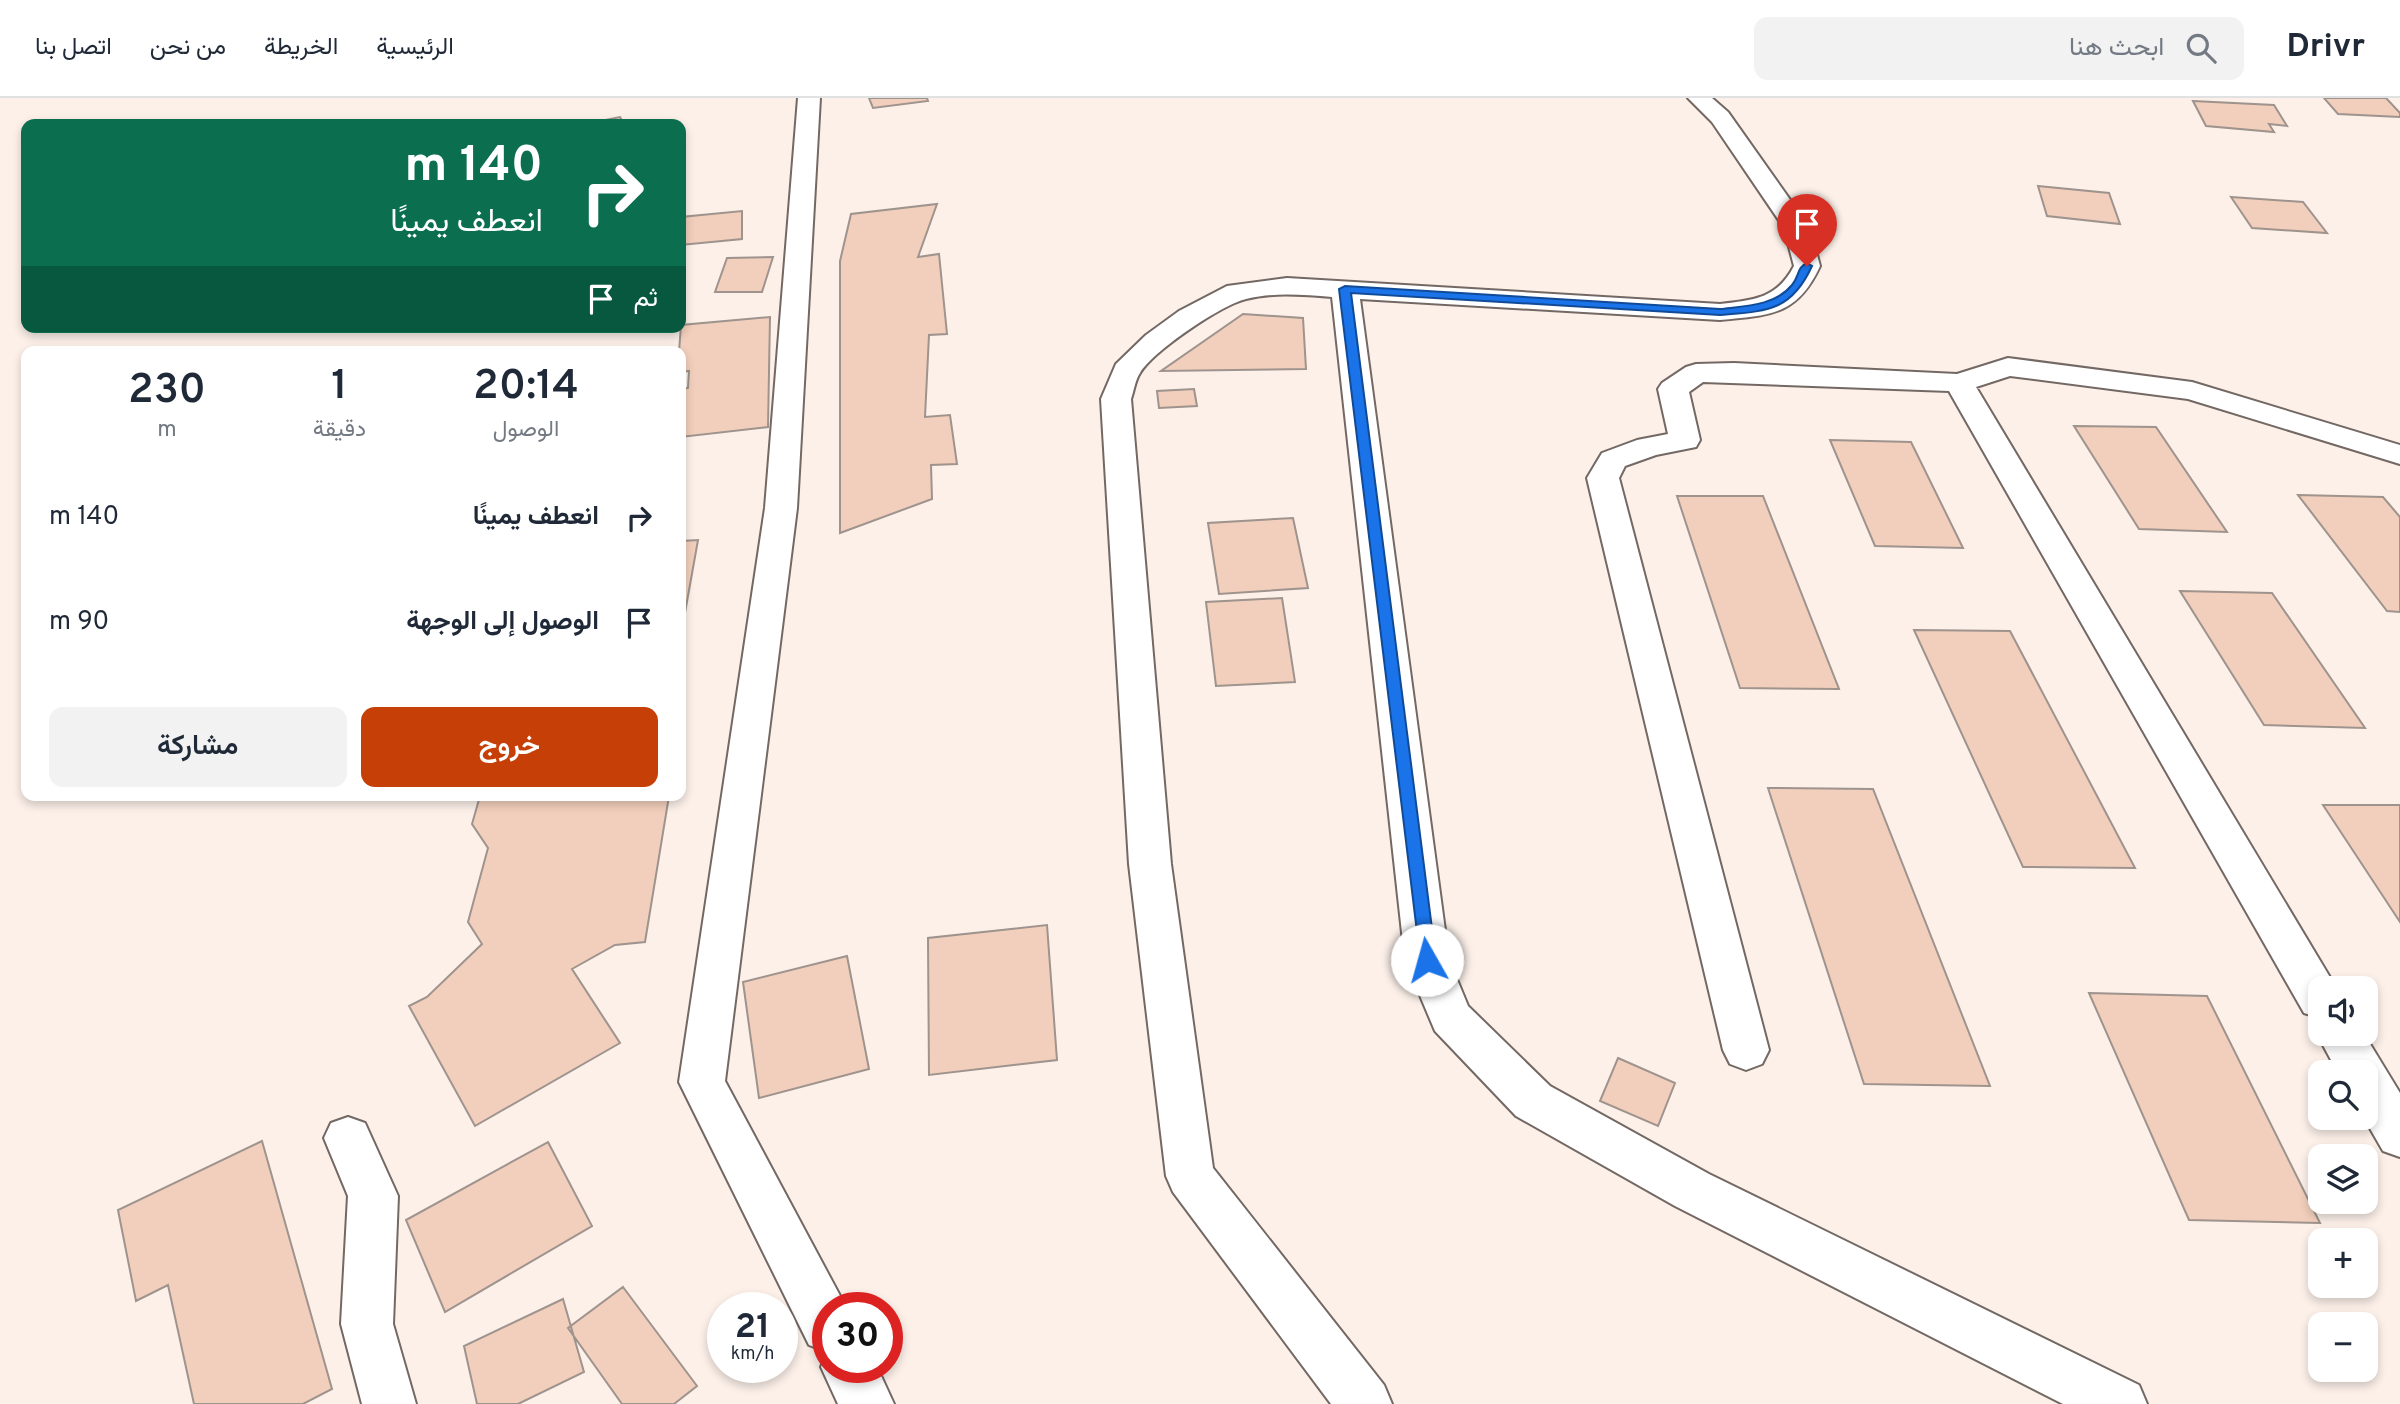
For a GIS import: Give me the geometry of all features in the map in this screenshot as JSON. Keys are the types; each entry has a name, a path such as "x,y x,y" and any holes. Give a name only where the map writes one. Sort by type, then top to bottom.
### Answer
{"street":[{"path":"809,98 782,508 702,1082 812,1296"},
{"path":"1365,1404 1190,1176 1150,864 1116,399 1126,370 1156,341 1189,317 1237,292 1287,286 1720,312 1766,307 1797,287 1807,266 1797,228 1720,117 1699,98"},
{"path":"1345,289 1427,960 1451,1018 1533,1101 1692,1190 2120,1404"},
{"path":"1746,1050 1603,478 1613,460 1648,447 1685,440 1673,389 1696,373 1734,372 1959,383 2008,367 2192,391 2399,455"},
{"path":"1959,383 2308,979"},
{"path":"2378,1098 2400,1136"},
{"path":"348,1138 373,1196 367,1324 389,1404"},
{"path":"856,1383 867,1404"}],"building":[{"path":"869,98 927,98 928,101 873,108"},
{"path":"2324,98 2386,98 2400,113 2400,117 2338,114"},
{"path":"2193,101 2274,105 2287,126 2269,124 2274,132 2206,126"},
{"path":"2038,186 2109,193 2120,224 2047,216"},
{"path":"2231,197 2303,202 2327,233 2252,228"},
{"path":"937,204 918,257 939,254 947,334 929,335 925,417 950,415 957,464 931,465 932,499 840,533 840,261 851,214"},
{"path":"742,211 742,239 686,245 686,217"},
{"path":"773,257 762,292 715,292 727,258"},
{"path":"1243,314 1303,318 1306,369 1161,371"},
{"path":"770,317 768,427 686,436 686,388 689,371 686,371 686,346 679,346 680,333 686,333 686,325"},
{"path":"1194,389 1197,406 1159,408 1157,391"},
{"path":"2074,426 2156,427 2227,532 2139,529"},
{"path":"1830,440 1911,442 1963,548 1875,546"},
{"path":"2298,495 2383,497 2400,517 2400,612 2387,611"},
{"path":"1677,496 1763,496 1839,689 1740,688"},
{"path":"1293,518 1308,588 1219,594 1208,523"},
{"path":"698,540 686,607 686,541"},
{"path":"2180,591 2272,593 2365,728 2264,725"},
{"path":"1282,598 1295,682 1216,686 1206,602"},
{"path":"1914,630 2010,631 2135,868 2023,867"},
{"path":"1768,788 1873,789 1990,1086 1864,1084"},
{"path":"479,801 668,801 645,942 615,945 572,969 620,1043 475,1126 409,1006 427,997 482,944 468,922 488,848 472,824"},
{"path":"2323,805 2400,805 2400,922"},
{"path":"1047,925 1057,1060 929,1075 928,938"},
{"path":"847,956 869,1069 759,1098 743,982"},
{"path":"2089,993 2207,996 2308,1199 2308,1214 2316,1214 2320,1223 2189,1220"},
{"path":"1618,1058 1675,1083 1658,1126 1600,1101"},
{"path":"262,1141 332,1389 303,1404 194,1404 168,1285 136,1301 118,1210"},
{"path":"548,1142 592,1226 445,1312 406,1220"},
{"path":"623,1287 697,1386 674,1404 622,1404 568,1328"},
{"path":"563,1299 584,1372 518,1404 477,1404 464,1346"}],"route":[{"path":"1427,960 1345,289 1720,312 1766,307 1797,287 1807,266"}]}
